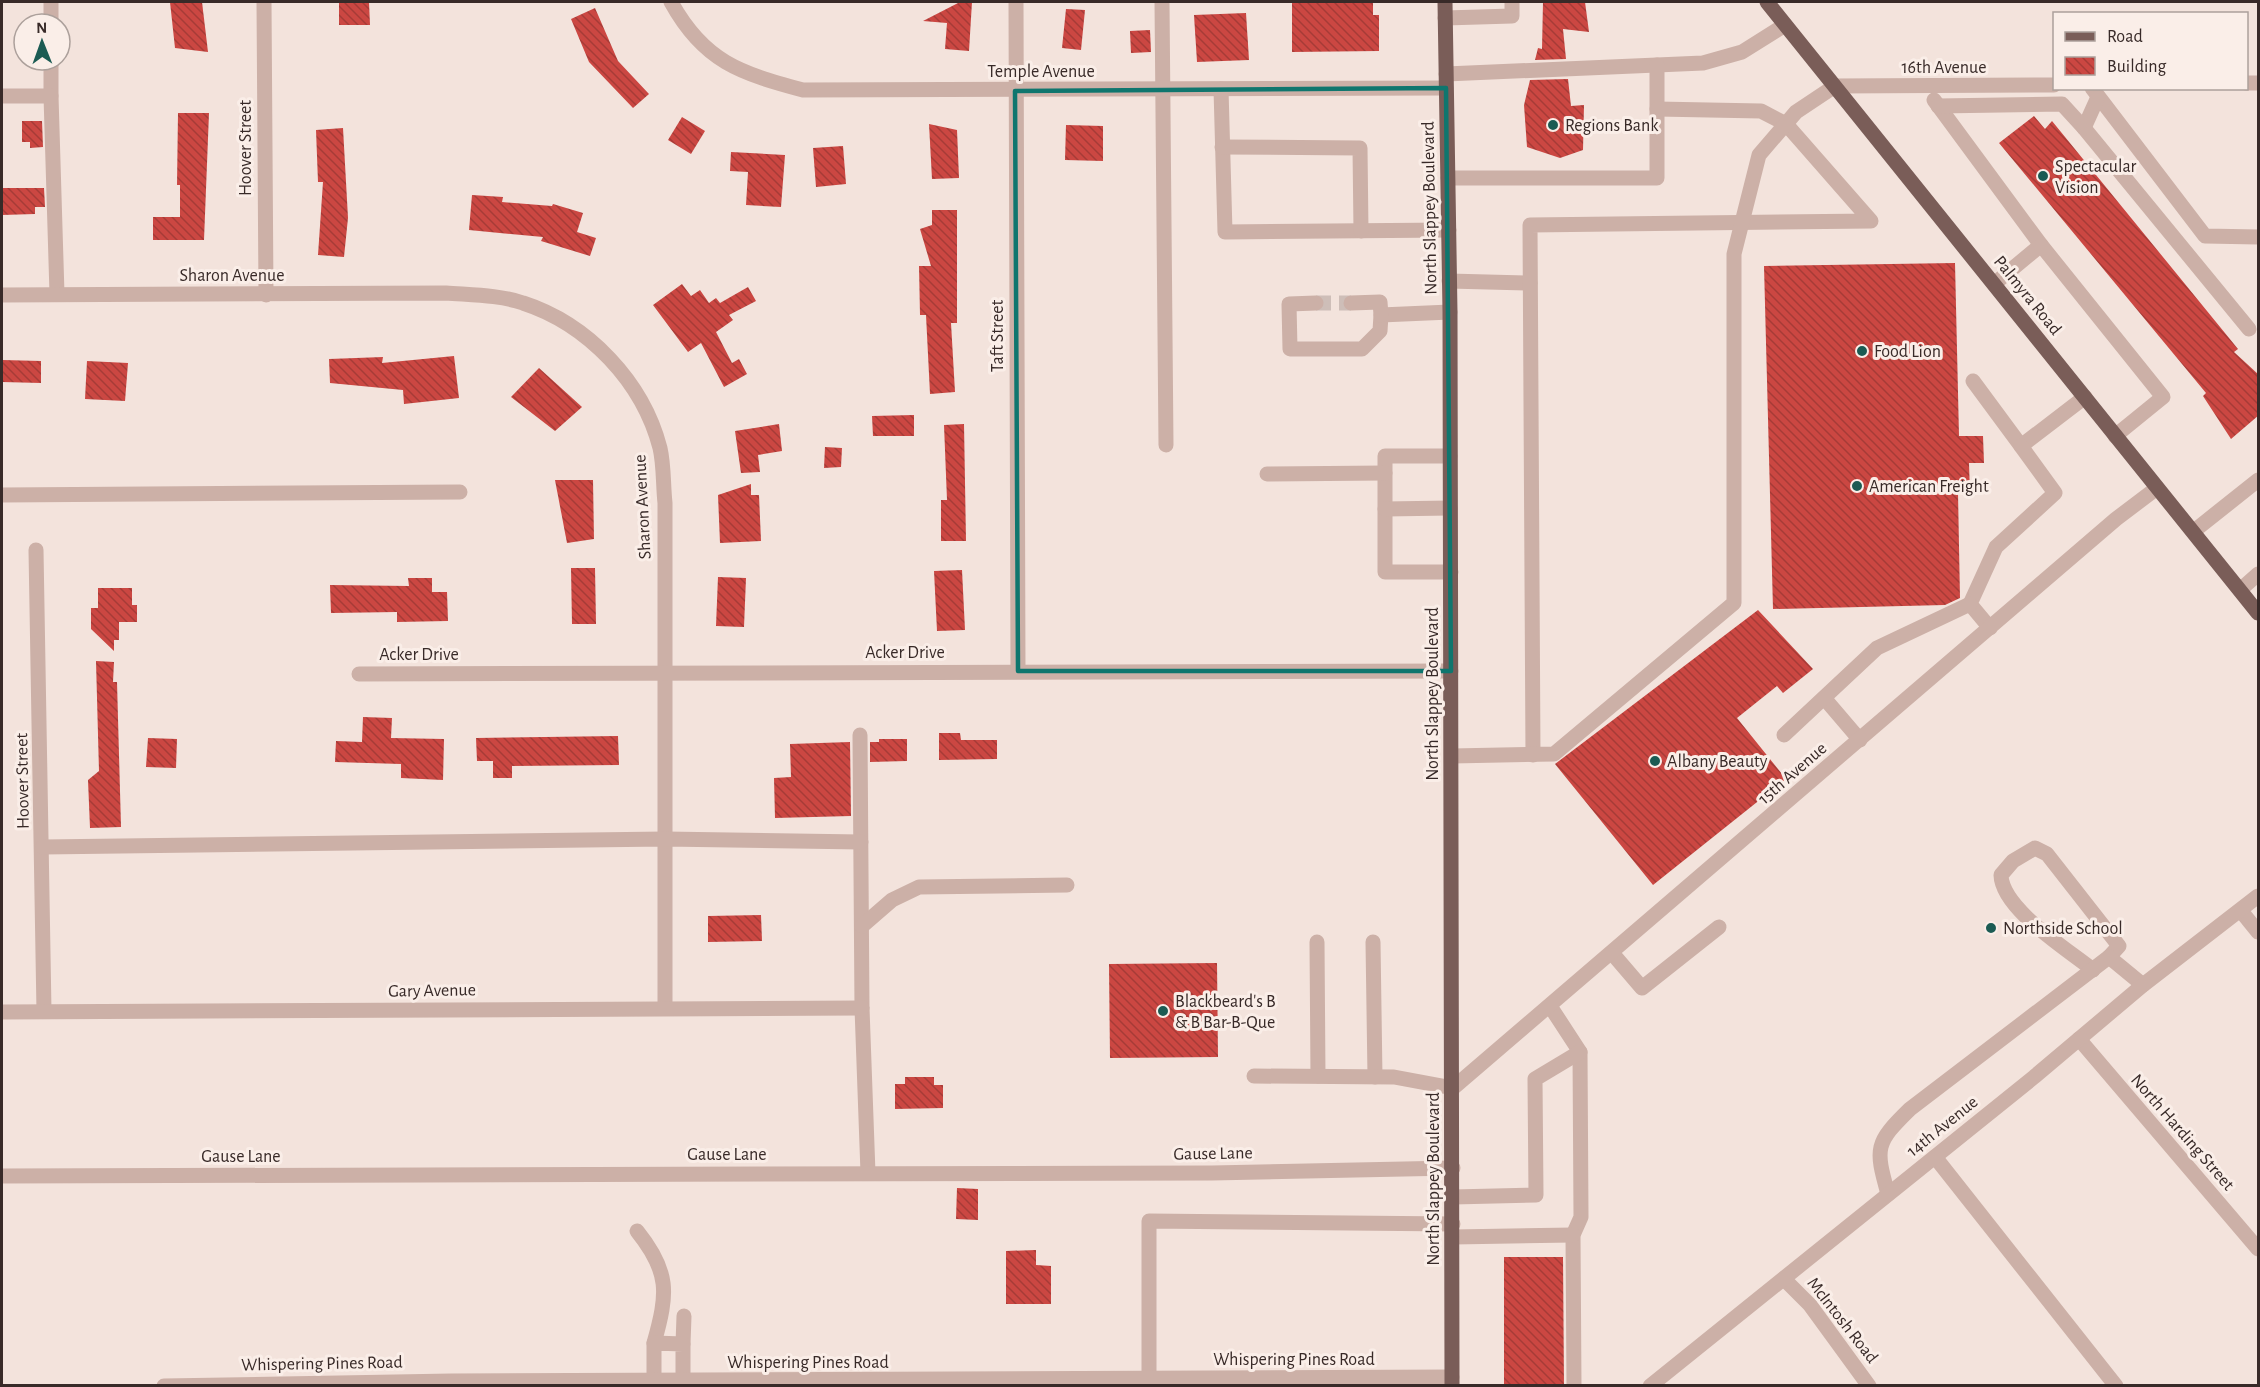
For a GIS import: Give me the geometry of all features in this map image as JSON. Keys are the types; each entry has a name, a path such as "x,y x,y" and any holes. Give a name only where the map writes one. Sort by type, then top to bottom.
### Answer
{"main road":[{"name":"North Slappey Boulevard","path":"1444,2 1450,312 1452,1381"},
{"name":"Palmyra Road","path":"1767,2 2259,612"}],"street":[{"name":"Hoover Street","path":"264,2 266,295"},
{"name":"Temple Avenue","path":"671,2 696,40 714,57 745,72 803,90 1221,89 1446,81 1703,63 1742,52 1785,25"},
{"name":"Taft Street","path":"1016,2 1018,671"},
{"path":"1162,2 1166,445"},
{"path":"1445,18 1512,16 1512,2"},
{"path":"1448,178 1658,178 1657,65"},
{"path":"51,72 57,294"},
{"path":"1452,756 1554,754 1734,603 1734,254 1759,155 1796,112 1835,86"},
{"name":"16th Avenue","path":"1835,86 2053,86"},
{"path":"1924,87 2041,245 2163,397 2115,436"},
{"path":"1221,89 1225,232 1449,230"},
{"path":"2084,128 2095,93"},
{"path":"2095,93 2205,236"},
{"path":"2,96 51,96"},
{"path":"1938,106 2062,104 2249,329"},
{"path":"1533,755 1530,225 1871,221 1786,124 1761,111 1657,109"},
{"path":"1222,147 1360,148 1361,231"},
{"path":"2184,248 2205,236 2259,237"},
{"path":"1994,284 2041,245"},
{"path":"1449,281 1530,283"},
{"name":"Sharon Avenue","path":"2,295 446,293 522,302 576,330 599,348 638,395 660,449 665,503 665,1007"},
{"path":"1316,303 1289,304 1290,349 1362,349 1380,331 1380,309"},
{"path":"1351,303 1380,309 1450,312"},
{"path":"1784,735 1877,648 1970,604 1996,548 2055,493 1973,381"},
{"path":"2021,446 2085,397"},
{"path":"1450,456 1384,456 1384,473 1385,572 1451,572"},
{"path":"1267,474 1384,473"},
{"path":"2194,531 2259,480"},
{"name":"15th Avenue","path":"1453,1088 2116,519 2157,488"},
{"path":"2,495 460,492"},
{"path":"1385,509 1450,508"},
{"name":"Hoover Street","path":"36,550 43,847 44,1011"},
{"path":"2240,590 2259,574"},
{"path":"1970,604 1990,628"},
{"name":"Acker Drive","path":"359,674 1451,671"},
{"path":"1825,699 1860,740"},
{"path":"860,735 862,1008 868,1173"},
{"path":"43,847 665,839 861,842"},
{"path":"1888,1194 1878,1151 1887,1132 1910,1109 2093,970 2119,946 2047,854 2035,848 2013,861 2001,874 2001,886 2013,904 2093,970"},
{"path":"862,926 892,900 919,887 1067,885"},
{"name":"14th Avenue","path":"1650,1386 1935,1157 2144,985 2259,896"},
{"path":"2241,910 2259,933"},
{"path":"1612,953 1642,988 1719,927"},
{"path":"1317,942 1318,1076"},
{"path":"1372,942 1375,1077"},
{"path":"2109,957 2144,985"},
{"path":"1550,1006 1580,1052 1581,1217 1573,1235 1574,1386"},
{"name":"Gary Avenue","path":"2,1012 665,1007 862,1008"},
{"name":"North Harding Street","path":"2079,1039 2259,1249"},
{"path":"1453,1197 1536,1195 1534,1079 1580,1052"},
{"path":"1254,1076 1394,1077 1453,1088"},
{"path":"1935,1157 2116,1386"},
{"name":"Gause Lane","path":"2,1176 1212,1173 1453,1168"},
{"path":"1149,1380 1149,1221 1573,1235"},
{"path":"637,1231 656,1254 662,1272 662,1314 654,1343 654,1381"},
{"name":"McIntosh Road","path":"1784,1279 1810,1305 1869,1386"},
{"path":"683,1381 684,1316"},
{"path":"654,1343 683,1344"},
{"name":"Whispering Pines Road","path":"164,1386 654,1381 1452,1381"}],"highlighted area":[{"path":"1446,88 1451,671 1018,671 1015,91"}],"building":[{"path":"170,2 202,2 208,52 175,48"},
{"path":"339,2 369,2 370,25 339,25"},
{"path":"960,2 972,2 969,51 945,49 947,23 923,21"},
{"path":"1292,2 1373,2 1373,15 1379,15 1379,51 1292,52"},
{"path":"1543,2 1585,2 1589,32 1563,29 1566,59 1535,60 1538,48 1542,49"},
{"path":"595,8 618,61 649,94 633,108 589,62 571,19"},
{"path":"1066,9 1085,10 1081,50 1062,48"},
{"path":"1246,13 1249,60 1197,62 1194,15"},
{"path":"1150,30 1151,52 1131,53 1130,31"},
{"path":"1568,79 1571,106 1584,105 1583,150 1560,158 1527,147 1524,105 1530,80"},
{"path":"178,113 209,113 204,240 153,240 153,217 180,217 180,185 177,185"},
{"path":"2034,116 2045,129 2052,121 2238,349 2234,352 2259,375 2259,415 2231,439 2203,396 2206,393 1999,143"},
{"path":"682,117 705,131 691,154 668,140"},
{"path":"22,121 42,121 43,147 30,148 30,142 22,142"},
{"path":"929,124 957,130 959,178 932,179"},
{"path":"1066,125 1103,126 1103,161 1065,160"},
{"path":"343,128 348,218 344,257 318,255 323,182 318,182 316,130"},
{"path":"843,146 846,184 816,187 813,148"},
{"path":"731,152 785,155 781,207 746,205 748,172 730,171"},
{"path":"2,188 44,188 45,207 35,207 35,214 2,215"},
{"path":"472,195 503,197 502,202 552,206 553,204 583,213 577,232 596,238 590,256 541,241 543,237 469,230"},
{"path":"932,210 957,210 957,323 951,323 955,392 930,394 926,315 920,315 919,266 931,266 920,229 932,225"},
{"path":"1955,263 1959,436 1983,436 1984,463 1969,463 1970,493 1958,493 1960,598 1945,605 1773,609 1764,266"},
{"path":"682,284 691,296 700,290 709,303 716,298 720,303 748,287 756,301 729,315 733,320 716,332 732,363 739,359 747,374 724,387 701,343 688,352 653,305"},
{"path":"454,356 459,398 404,404 403,390 330,383 329,359 383,357 382,363"},
{"path":"2,360 41,361 41,383 2,382"},
{"path":"87,361 128,363 125,401 85,399"},
{"path":"539,368 582,407 555,431 511,397"},
{"path":"914,415 914,436 873,436 872,416"},
{"path":"779,424 782,451 758,455 760,472 741,473 735,431"},
{"path":"964,424 966,541 941,541 941,500 947,500 944,425"},
{"path":"825,447 842,448 841,467 824,468"},
{"path":"555,480 593,480 594,539 567,543"},
{"path":"751,484 751,495 759,495 761,541 720,543 718,495"},
{"path":"571,568 595,568 596,624 572,624"},
{"path":"962,570 965,630 937,631 934,571"},
{"path":"718,577 746,578 744,627 716,626"},
{"path":"408,578 432,578 432,592 447,592 448,621 397,622 397,612 331,613 330,585 409,586"},
{"path":"98,588 132,588 132,605 137,605 137,622 119,622 119,640 114,640 114,651 91,629 91,608 98,608"},
{"path":"1758,610 1813,669 1783,693 1777,686 1737,718 1786,779 1653,885 1555,764"},
{"path":"96,661 114,662 113,682 117,682 121,827 90,828 88,780 99,771"},
{"path":"363,717 392,718 391,738 444,739 443,780 401,778 401,764 335,762 336,741 362,742"},
{"path":"939,733 960,733 961,740 997,740 997,759 939,760"},
{"path":"618,736 619,765 512,766 512,778 493,778 493,761 477,761 476,738"},
{"path":"148,738 177,739 176,768 146,767"},
{"path":"879,739 907,739 907,761 870,762 870,742 879,742"},
{"path":"850,742 851,816 775,818 774,778 791,777 790,744"},
{"path":"761,915 762,941 708,942 708,916"},
{"name":"Blackbeard's B & B Bar-B-Que","path":"1217,963 1218,1057 1110,1058 1109,964"},
{"path":"905,1077 934,1077 934,1085 943,1085 943,1108 895,1109 895,1084 905,1084"},
{"path":"957,1188 978,1189 978,1220 956,1219"},
{"path":"1036,1250 1036,1265 1051,1266 1051,1304 1006,1304 1006,1251"},
{"path":"1504,1257 1563,1257 1564,1386 1504,1386"}],"tunnel":[{"path":"1316,303 1351,303"}],"place":[{"name":"Regions Bank","path":"1553,125"},
{"name":"Spectacular Vision","path":"2043,176"},
{"name":"Food Lion","path":"1862,351"},
{"name":"American Freight","path":"1857,486"},
{"name":"Albany Beauty","path":"1655,761"},
{"name":"Northside School","path":"1991,928"},
{"name":"Blackbeard's B & B Bar-B-Que","path":"1163,1011"}]}
